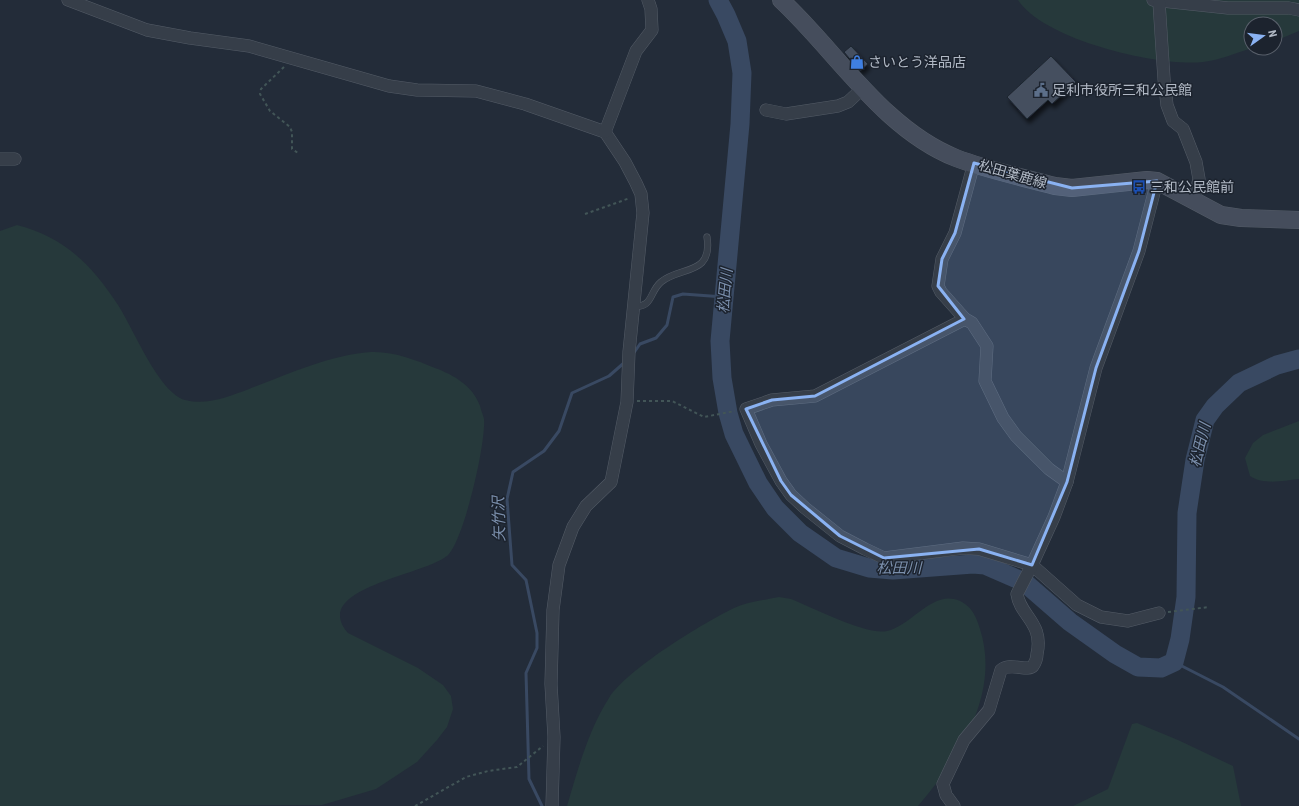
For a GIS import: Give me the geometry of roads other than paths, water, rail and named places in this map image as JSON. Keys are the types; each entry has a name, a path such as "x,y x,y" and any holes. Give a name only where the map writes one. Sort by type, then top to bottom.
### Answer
{"main road":[{"name":"松田葉鹿線","path":"781,0 886,111 910,131 955,157 1055,186 1072,188 1148,180 1157,181 1221,216 1230,218 1299,220"}],"street":[{"path":"68,0 147,30 190,38 249,46 389,86 416,90 476,91 498,96 605,132 625,162 640,193 644,213 629,352 627,402 611,482 586,506 573,528 559,566 553,610 551,684 554,737 552,806"},
{"path":"605,132 636,51 652,30 648,0"},
{"path":"1194,201 1198,179 1196,162 1182,129 1173,121 1167,106 1155,1 1228,8 1281,8 1299,10"},
{"path":"766,110 786,114 838,106 848,102 863,88"},
{"path":"0,159 15,159"},
{"path":"974,163 955,233 942,259 938,286 941,292 965,319 972,323 987,346 986,381 1003,418 1016,436 1049,469 1067,482"},
{"path":"954,806 946,795 943,784 964,740 988,710 1001,670 1004,667 1011,666 1029,668 1033,666 1037,656 1038,636 1031,618 1016,595 1032,566 1054,517 1067,482 1096,368 1139,251 1157,181"},
{"path":"965,319 815,396 772,400 746,409 761,444 781,481 805,508 840,536 884,558 970,548 995,553 1032,566 1077,605 1101,618 1128,621 1159,613"}],"lane":[{"path":"634,306 644,306 662,281 693,269 701,263 707,252 707,237"}],"waterway":[{"name":"松田川","path":"718,0 737,41 742,73 740,124 720,341 722,378 728,413 734,434 758,483 775,508 800,533 836,558 869,568 893,570 973,564 985,565 1024,582 1070,622 1115,654 1138,667 1161,668 1174,662 1180,639 1186,597 1187,513 1195,460 1205,420 1215,406 1239,383 1277,365 1299,359"},
{"name":"矢竹沢","path":"633,354 640,344 656,338 667,325 673,297 683,294 724,297"},
{"name":"矢竹沢","path":"542,806 529,779 526,673 537,648 537,633 526,580 512,565 507,499 513,472 544,451 559,431 572,393 609,376 625,362"},
{"path":"1174,662 1223,687 1299,739"}],"place":[{"name":"さいとう洋品店","path":"857,62"},
{"name":"足利市役所三和公民館","path":"1041,90"},
{"name":"三和公民館前","path":"1139,187"}]}
